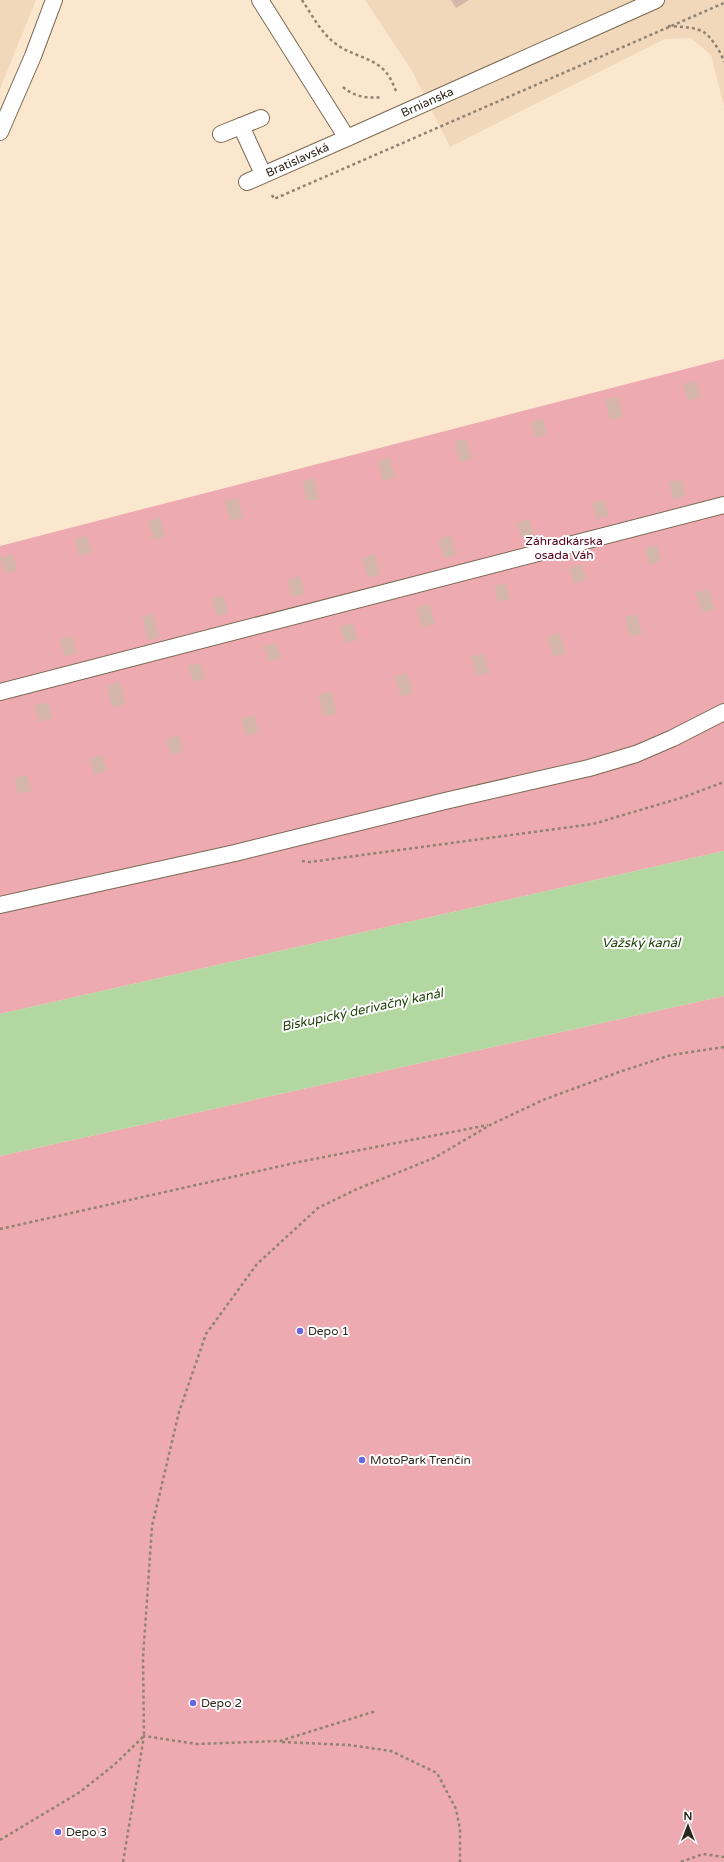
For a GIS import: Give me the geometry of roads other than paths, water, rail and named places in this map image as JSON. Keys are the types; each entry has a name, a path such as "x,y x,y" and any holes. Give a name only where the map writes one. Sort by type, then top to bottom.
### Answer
{"lane":[{"path":"0,132 33,56 54,0"},
{"path":"260,0 347,138"},
{"name":"Brnianska","path":"347,138 656,0"},
{"path":"221,134 261,118"},
{"path":"241,126 263,174"},
{"name":"Bratislavská","path":"247,182 347,138"},
{"path":"0,692 724,505"},
{"path":"0,905 235,853 445,801 589,768 636,754 673,738 724,712"}],"water":[{"name":"Važský kanál","path":"724,851 724,996 0,1156 0,1014"}],"place":[{"name":"Depo 1","path":"300,1331"},
{"name":"MotoPark Trenčín","path":"362,1460"},
{"name":"Depo 2","path":"193,1703"},
{"name":"Depo 3","path":"58,1832"}],"park label":[{"name":"Záhradkárska osada Váh","path":"564,548"}],"water label":[{"name":"Biskupický derivačný kanál","path":"362,1009"}]}
